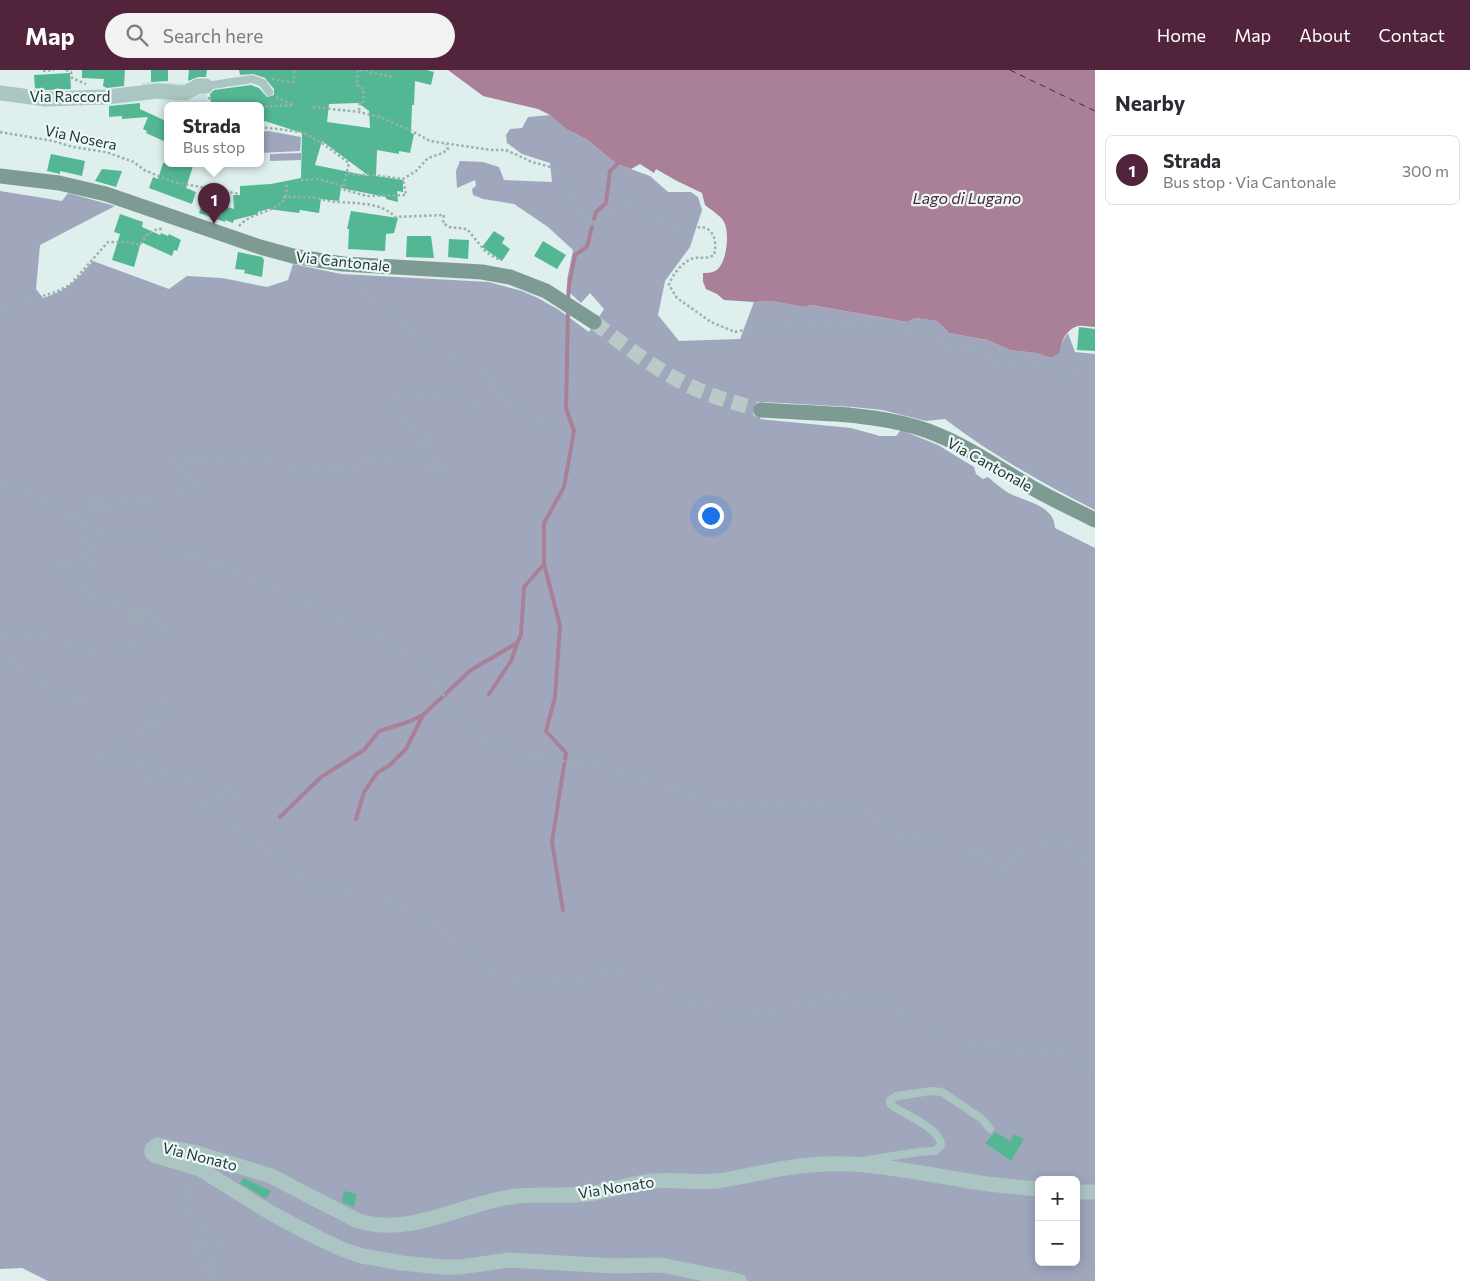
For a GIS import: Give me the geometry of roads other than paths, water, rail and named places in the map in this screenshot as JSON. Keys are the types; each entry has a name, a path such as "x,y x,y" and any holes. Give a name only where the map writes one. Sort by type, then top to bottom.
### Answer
{"main road":[{"name":"Via Cantonale","path":"0,176 59,183 106,194 260,247 293,256 343,264 482,272 510,277 533,285 559,298 594,322"},
{"name":"Via Cantonale","path":"761,410 862,416 918,428 960,445 1044,494 1095,520"}],"street":[{"name":"Via Raccord","path":"0,93 46,99 107,97 158,91 185,93 198,86 206,86"},
{"name":"Via Nonato","path":"739,1281 661,1265 612,1266 510,1260 460,1267 442,1267 362,1256 320,1239 249,1200 207,1173 187,1164 157,1156 152,1153 152,1149 157,1145 167,1146 272,1176 356,1220 368,1224 388,1226 406,1225 483,1202 513,1197 586,1194 651,1181 710,1181 742,1178 799,1166 851,1164 909,1170 977,1183 1035,1189"},
{"path":"1080,1192 1095,1192"}],"lane":[{"path":"206,86 252,79 263,83 269,92"},
{"name":"Via Nonato","path":"851,1164 865,1160 935,1151 939,1148 941,1142 938,1136 890,1104 890,1100 897,1096 931,1091 942,1092 982,1119 990,1129"}],"water":[{"name":"Lago di Lugano","path":"448,70 1095,70 1095,327 1074,327 1063,340 1060,352 1051,358 1036,353 1010,350 987,340 949,333 937,321 916,318 907,322 811,305 803,307 772,301 724,300 706,289 703,282 703,273 715,271 721,265 725,254 727,234 724,221 705,205 702,193 656,169 654,173 640,164 631,169 617,164 586,139 566,129 550,115 538,109 483,96"}],"waterway":[{"path":"594,219 596,212 606,203 610,171 617,164"},
{"path":"568,301 575,255 587,247 592,227"},
{"path":"563,910 552,842 566,753 546,731 555,697 560,626 544,564 544,523 564,487 574,431 566,408 568,310"},
{"path":"356,819 364,792 377,773 390,765 406,749 423,715 471,670 517,643 521,635 524,587 544,564"},
{"path":"489,694 511,661 517,644"},
{"path":"280,817 321,777 364,750 379,731 423,715"}],"tunnel":[{"path":"594,322 675,379 715,396 761,410"}],"place":[{"name":"Strada","path":"214,224"}]}
